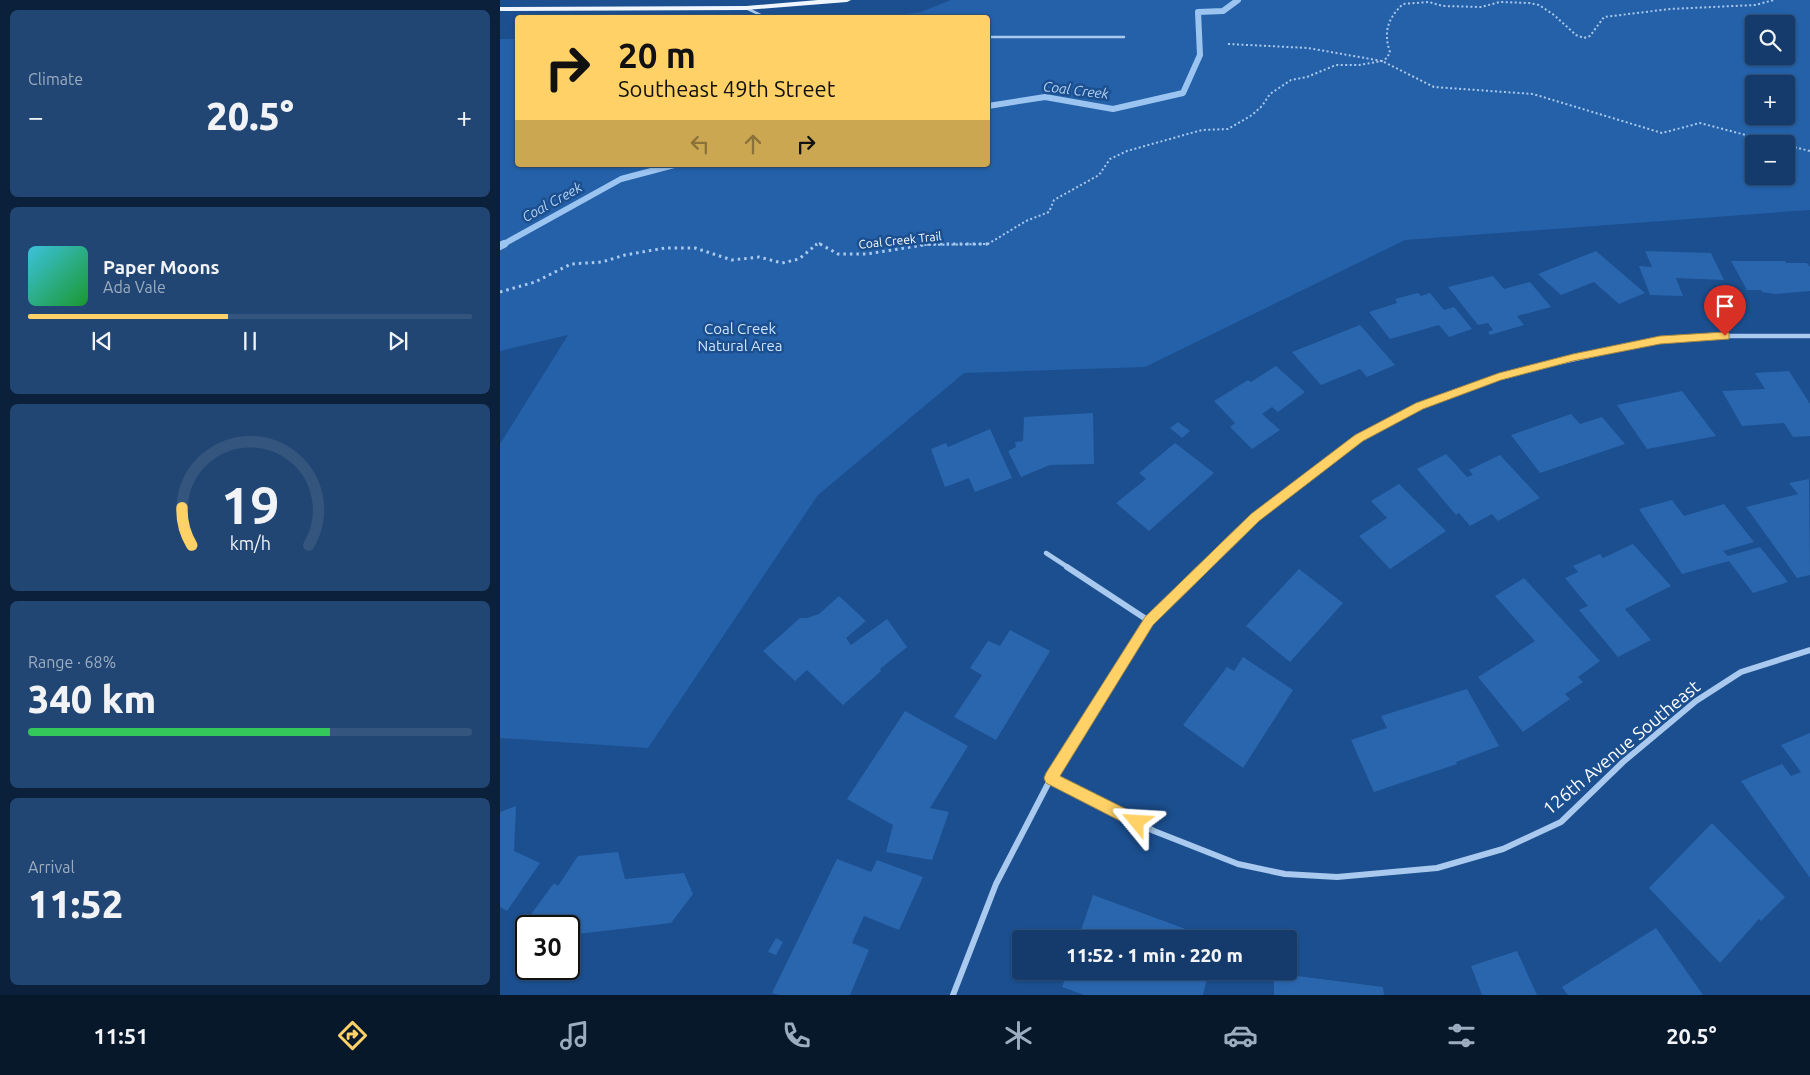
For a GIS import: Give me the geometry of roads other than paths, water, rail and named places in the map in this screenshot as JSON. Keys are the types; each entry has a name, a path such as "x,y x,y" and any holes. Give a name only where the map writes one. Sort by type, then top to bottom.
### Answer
{"main road":[{"path":"500,9 746,8 847,0"}],"street":[{"path":"953,995 996,884 1051,778 1149,621 1255,518 1359,438 1420,406 1499,376 1573,358 1660,340 1725,336 1810,336"},
{"path":"1046,553 1149,621"},
{"name":"126th Avenue Southeast","path":"1051,778 1154,831 1238,864 1285,874 1337,877 1437,868 1503,849 1561,822 1623,762 1696,701 1741,672 1810,650"}],"lane":[{"path":"746,8 761,15"},
{"path":"990,37 1124,37"}],"waterway":[{"name":"Coal Creek","path":"990,106 1045,97 1113,109 1183,93 1200,55 1198,12 1223,11 1238,0"},
{"name":"Coal Creek","path":"502,245 621,179 666,167"}],"park label":[{"name":"Coal Creek Natural Area","path":"740,336"}]}
